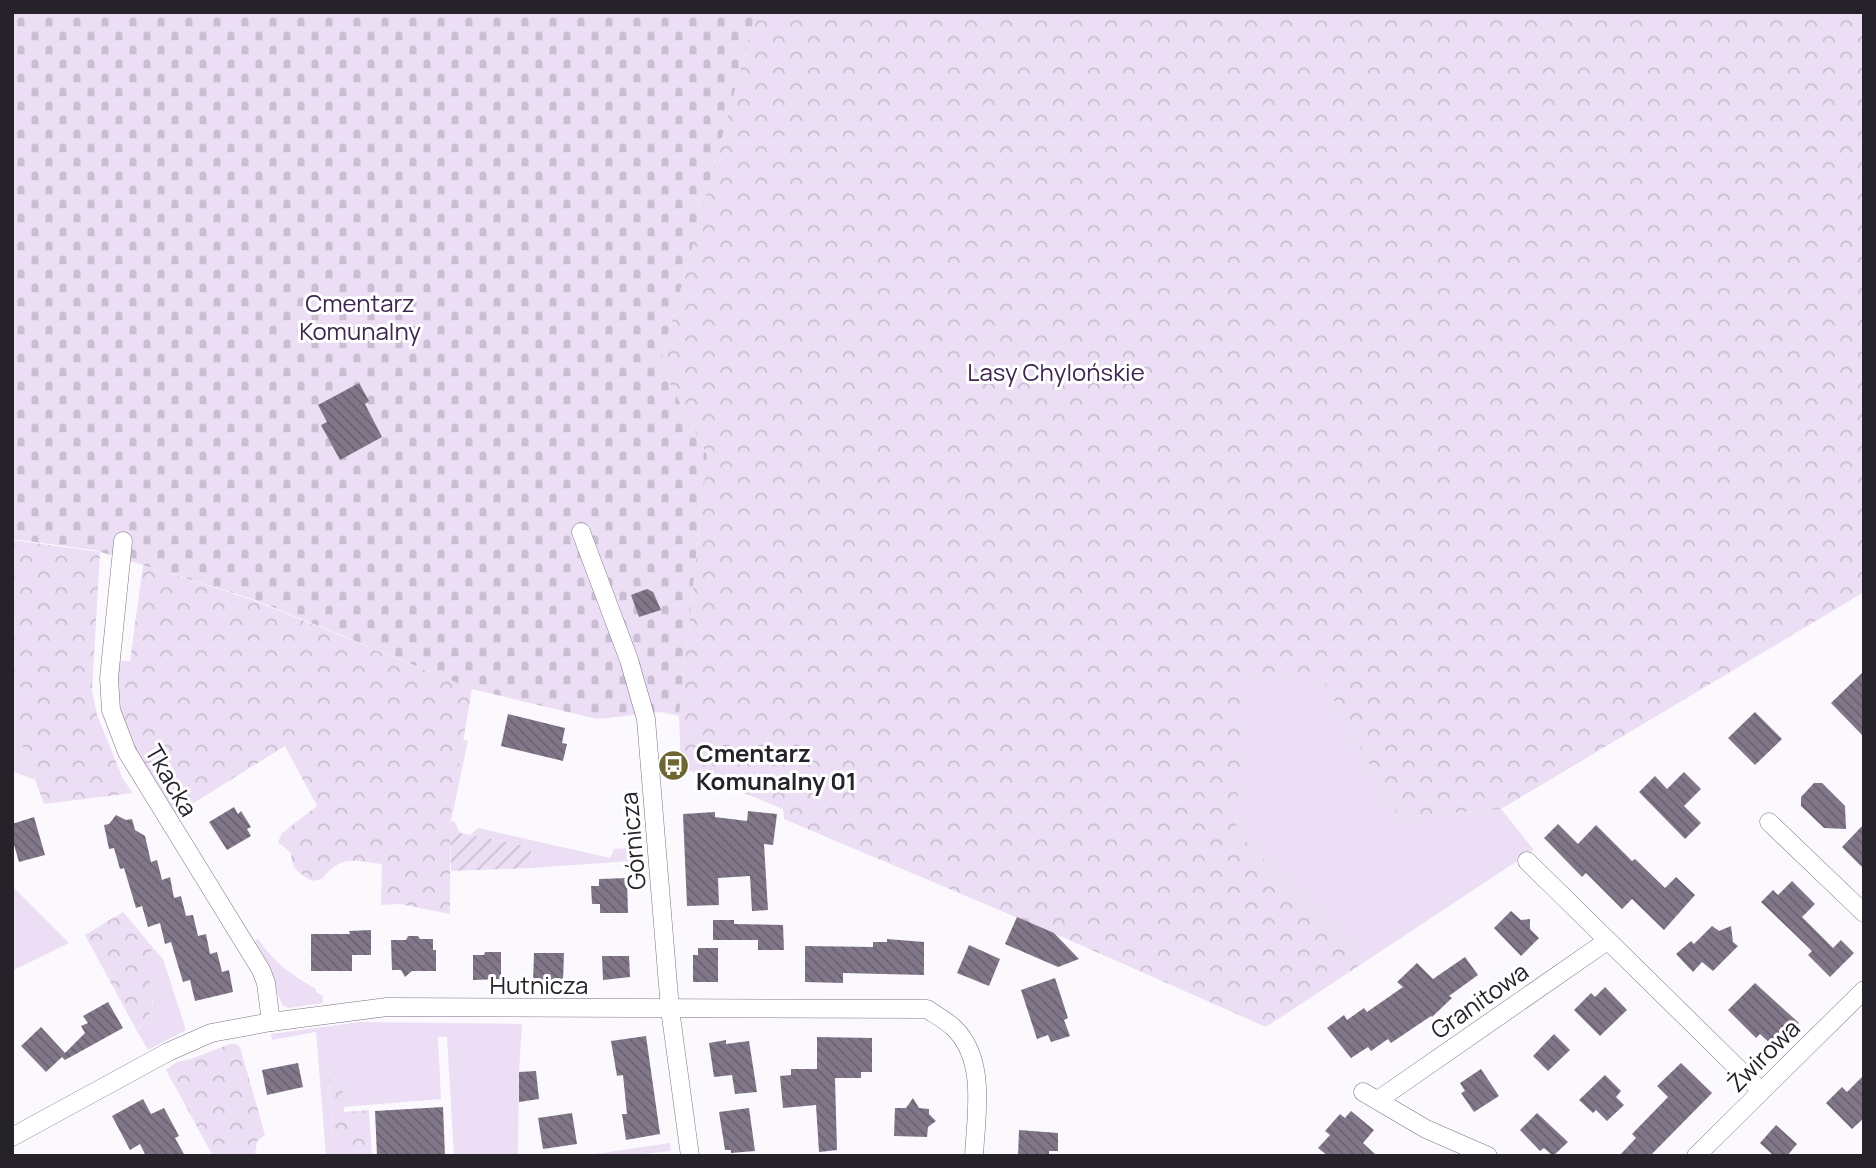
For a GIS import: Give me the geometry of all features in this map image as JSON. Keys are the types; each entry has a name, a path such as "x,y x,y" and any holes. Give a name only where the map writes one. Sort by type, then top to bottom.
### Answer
{"street":[{"name":"Górnicza","path":"581,532 629,660 646,719 670,1009 690,1156"},
{"name":"Tkacka","path":"123,541 109,678 111,710 127,752 261,970 266,983 271,1022"},
{"path":"1769,822 1864,913"},
{"path":"1527,861 1761,1091"},
{"name":"Granitowa","path":"1488,1156 1426,1129 1371,1096 1607,941"},
{"name":"Żwirowa","path":"1696,1156 1864,990"},
{"name":"Hutnicza","path":"12,1137 168,1052 211,1033 271,1022 387,1007 928,1009 956,1029 972,1056 977,1080 974,1156"}],"green space":[{"name":"Cmentarz Komunalny","path":"12,12 756,12 660,365 707,455 679,716 661,712 597,719 472,689 253,599 94,550 12,539"},
{"name":"Lasy Chylońskie","path":"756,12 1864,12 1864,592 1501,809 1399,817 1318,671 1246,676 1236,831 1363,963 1266,1027 784,819 783,809 681,767 679,716 707,455 660,365"},
{"path":"12,540 100,552 92,691 97,715 123,779 133,793 44,804 14,722 17,698 29,684 12,691"},
{"path":"143,565 253,600 472,689 448,830 450,914 400,904 381,905 382,864 342,862 322,879 312,881 297,870 292,863 291,853 278,842 282,833 317,806 285,746 176,814 172,811 136,753 122,721 118,704 116,685 120,661 130,661"},
{"path":"1318,670 1399,817 1501,809 1534,850 1363,963 1236,831 1245,676"},
{"path":"30,683 14,722 35,780 12,771 12,691"},
{"path":"463,740 468,741 451,821 455,822 460,833 448,831"},
{"path":"478,828 610,858 614,849 630,848 641,851 644,860 532,868 531,847 470,835"},
{"path":"450,831 531,847 532,868 451,871"},
{"path":"12,886 69,943 12,971"},
{"path":"123,912 154,949 138,960 138,965 149,980 152,1007 137,1031 85,935"},
{"path":"258,939 284,968 316,989 316,992 323,996 323,1003 289,1008 283,1006 271,970 255,941"},
{"path":"154,949 163,959 186,1030 148,1050 137,1031 148,1016 153,1003 150,982 138,965 138,960"},
{"path":"359,1022 522,1024 518,1156 454,1156 447,1037 438,1037 441,1099 343,1107 341,1066 328,1066 334,1156 326,1156 316,1032 272,1040 271,1034"},
{"path":"230,1044 240,1047 265,1135 257,1141 255,1156 213,1156 166,1070 177,1062"},
{"path":"328,1066 341,1066 344,1112 369,1110 372,1156 334,1156"},
{"path":"670,1143 671,1151 624,1156 581,1156"}],"building":[{"path":"359,383 369,401 365,404 382,437 340,460 321,425 327,422 318,405"},
{"path":"647,589 653,592 661,610 639,617 631,595"},
{"path":"1864,671 1864,737 1831,703"},
{"path":"1755,712 1782,739 1755,765 1728,738"},
{"path":"508,714 565,728 562,743 567,744 563,761 501,746"},
{"path":"1684,772 1701,789 1684,806 1701,823 1685,839 1639,792 1655,776 1667,789"},
{"path":"1814,783 1822,783 1845,806 1846,829 1824,828 1801,806 1801,797"},
{"path":"234,807 238,814 241,811 251,827 247,829 251,836 227,850 209,822"},
{"path":"748,811 777,814 773,845 764,844 768,910 752,911 750,876 718,878 719,905 687,906 683,814 715,812 715,817 747,821"},
{"path":"116,815 126,820 132,819 135,830 145,836 151,862 157,860 162,880 170,877 174,898 181,896 186,916 193,915 198,936 206,934 210,954 217,952 222,972 229,970 233,992 195,1001 190,980 183,982 171,942 165,944 160,923 148,927 142,906 136,908 124,868 120,869 114,848 109,849 104,825 109,824"},
{"path":"34,817 45,855 19,862 12,838 12,824"},
{"path":"1558,824 1578,844 1596,825 1632,861 1635,859 1665,888 1676,877 1695,895 1664,930 1632,899 1622,909 1586,873 1582,877 1544,838"},
{"path":"1864,824 1864,869 1842,847"},
{"path":"627,878 628,913 600,913 600,904 592,904 591,886 599,886 599,879"},
{"path":"1792,881 1815,904 1802,917 1833,948 1841,940 1854,953 1830,977 1808,955 1812,951 1761,902 1773,890 1778,895"},
{"path":"1511,911 1521,920 1530,919 1530,929 1539,938 1521,956 1494,928"},
{"path":"1017,917 1054,933 1079,959 1058,967 1005,944"},
{"path":"713,920 734,920 734,924 783,925 784,950 758,950 758,940 713,940"},
{"path":"1712,926 1719,931 1731,926 1733,942 1738,946 1713,971 1702,962 1693,972 1676,954 1691,941 1694,944"},
{"path":"371,930 371,955 352,955 352,971 311,971 311,934 350,934 349,931"},
{"path":"408,936 433,939 436,971 412,971 405,977 401,970 392,970 391,940 406,940"},
{"path":"887,939 924,942 924,975 843,973 843,983 805,982 805,946 873,947 873,942 887,942"},
{"path":"969,945 1000,959 989,986 957,973"},
{"path":"698,948 718,948 718,982 693,982 693,955 698,955"},
{"path":"485,952 501,952 501,979 473,980 473,955 484,955"},
{"path":"534,953 564,953 563,982 533,983"},
{"path":"602,956 629,956 630,977 603,980"},
{"path":"1465,957 1478,975 1449,996 1452,998 1432,1017 1391,1043 1388,1039 1371,1051 1368,1047 1351,1058 1327,1028 1344,1015 1347,1020 1364,1008 1367,1012 1403,987 1397,982 1417,963 1433,979"},
{"path":"1055,978 1068,1018 1064,1020 1070,1036 1051,1042 1048,1035 1037,1039 1021,990"},
{"path":"1755,983 1799,1023 1774,1047 1760,1034 1756,1038 1728,1010"},
{"path":"1605,987 1627,1010 1600,1036 1574,1010 1591,993 1595,997"},
{"path":"108,1002 123,1028 65,1060 62,1057 46,1072 21,1046 41,1027 65,1053 85,1033 81,1026 88,1023 83,1016"},
{"path":"1554,1034 1570,1050 1548,1071 1533,1056"},
{"path":"646,1036 660,1134 626,1140 622,1114 627,1114 623,1075 617,1076 611,1041"},
{"path":"817,1037 872,1038 872,1072 861,1072 861,1078 835,1078 837,1150 819,1152 816,1105 783,1108 780,1076 791,1075 791,1069 817,1069"},
{"path":"726,1040 726,1044 749,1041 757,1092 735,1094 732,1075 714,1077 709,1043"},
{"path":"298,1063 303,1087 267,1095 262,1070"},
{"path":"1681,1063 1712,1093 1650,1156 1619,1156 1636,1138 1632,1134 1668,1097 1657,1086"},
{"path":"1481,1069 1499,1096 1474,1112 1461,1093 1465,1091 1460,1083"},
{"path":"536,1071 539,1099 519,1102 519,1072"},
{"path":"1605,1075 1621,1091 1616,1097 1624,1105 1607,1121 1596,1110 1593,1113 1579,1100"},
{"path":"1864,1075 1864,1118 1852,1129 1826,1103 1842,1087 1847,1092"},
{"path":"913,1098 919,1108 929,1109 929,1114 936,1121 928,1127 927,1137 894,1136 895,1108 906,1108"},
{"path":"143,1099 151,1114 164,1108 179,1136 175,1138 185,1156 146,1156 140,1144 130,1150 112,1116"},
{"path":"443,1107 445,1156 377,1156 375,1111"},
{"path":"749,1108 755,1151 731,1153 731,1150 725,1150 719,1112"},
{"path":"1351,1111 1374,1130 1363,1143 1377,1156 1328,1156 1318,1148 1330,1135 1325,1131 1340,1114 1345,1118"},
{"path":"572,1113 577,1144 543,1149 538,1118"},
{"path":"1537,1113 1568,1142 1553,1156 1544,1148 1540,1151 1520,1130"},
{"path":"1776,1125 1797,1144 1787,1156 1774,1156 1760,1143"},
{"path":"1019,1130 1058,1133 1058,1151 1049,1151 1049,1156 1018,1156"}],"place":[{"name":"Cmentarz Komunalny 01","path":"673,766"}]}
